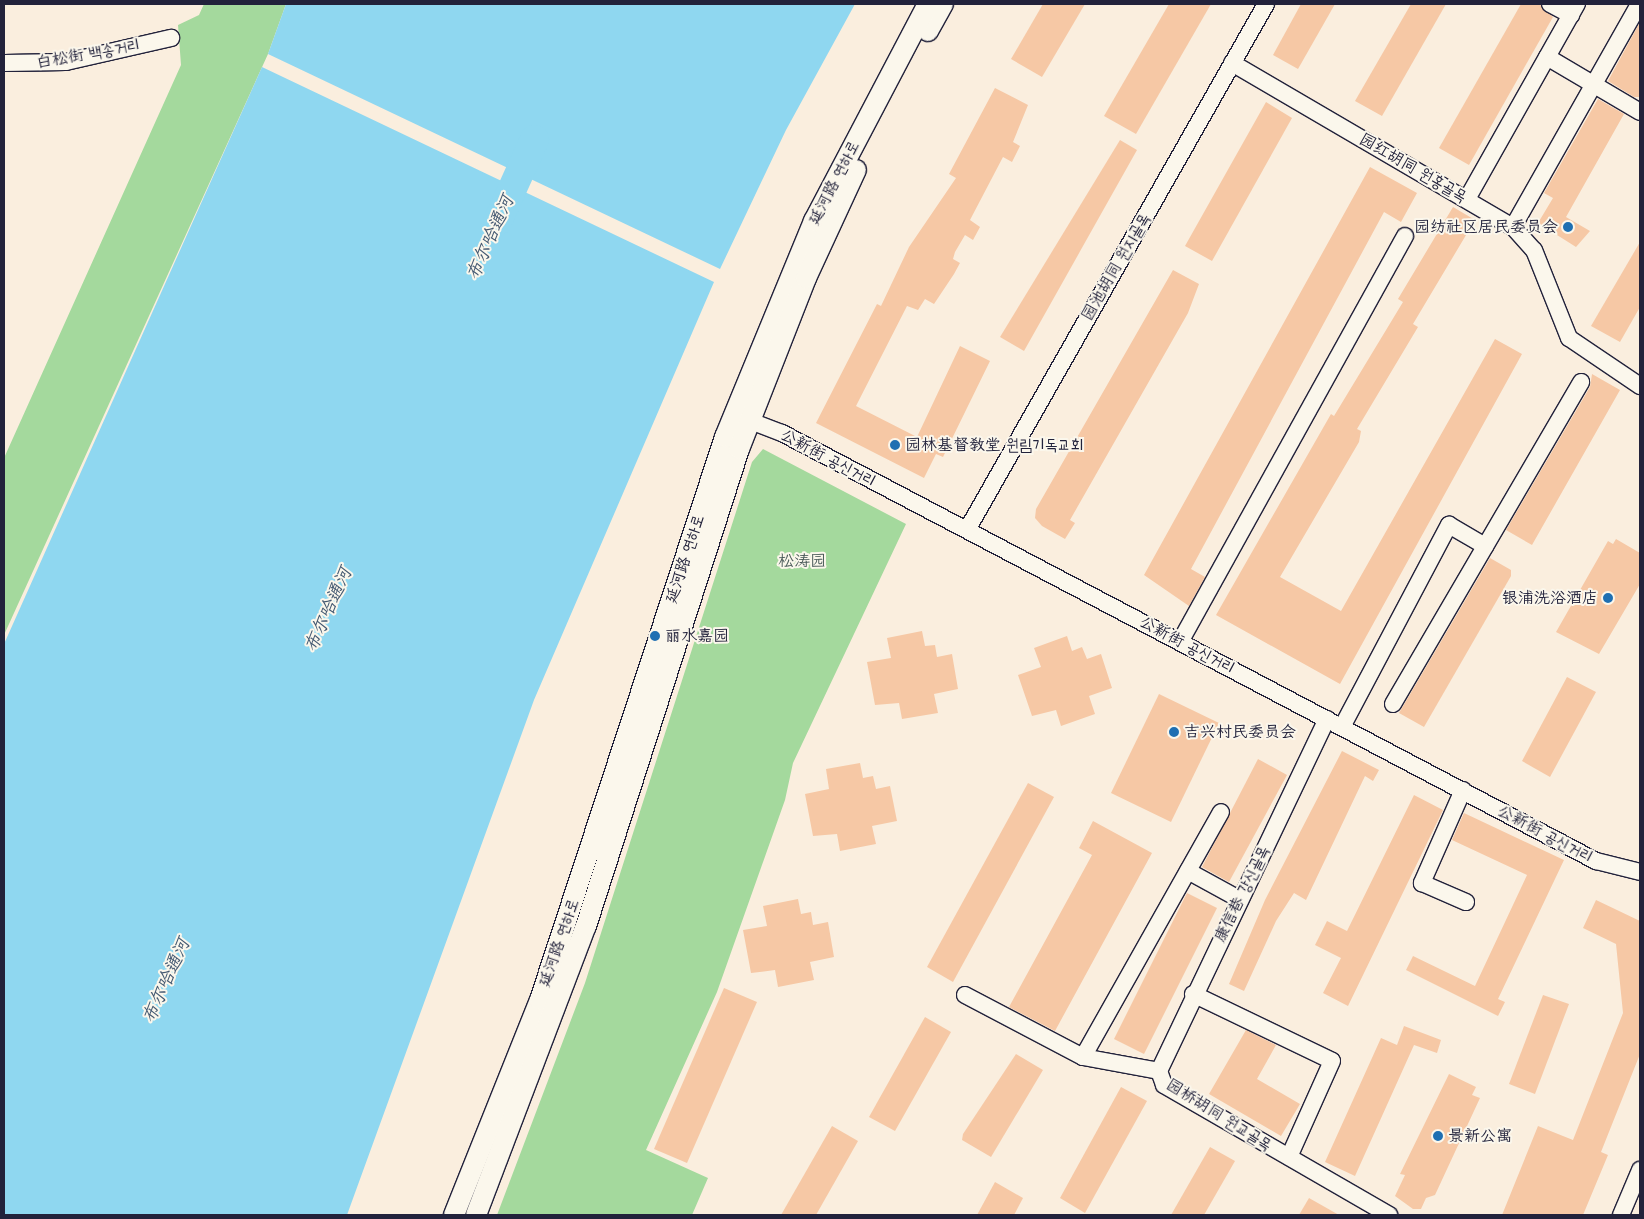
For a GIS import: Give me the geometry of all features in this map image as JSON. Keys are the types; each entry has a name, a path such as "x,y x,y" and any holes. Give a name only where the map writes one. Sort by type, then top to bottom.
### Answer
{"main road":[{"name":"延河路 연하로","path":"454,1215 540,1000 742,418 814,221 928,4"},
{"name":"延河路 연하로","path":"476,1215 586,926 742,418 835,213 943,4"}],"street":[{"name":"园池胡同 원지골목","path":"967,530 1266,4"},
{"path":"1467,199 1574,10 1550,4"},
{"path":"1513,227 1639,4"},
{"name":"白松街 백송거리","path":"4,63 57,63 171,38"},
{"path":"1547,57 1640,112"},
{"name":"园红胡同 원홍골목","path":"1232,63 1513,227 1534,250 1569,338 1640,386"},
{"path":"1180,642 1405,236"},
{"path":"1393,704 1581,382"},
{"name":"公新街 공신거리","path":"742,418 967,530 1596,861 1640,872"},
{"path":"1342,727 1449,525 1485,546"},
{"name":"康信巷 강신골목","path":"1159,1071 1193,994 1327,719"},
{"path":"1463,790 1422,883 1466,902"},
{"path":"1083,1057 1221,812"},
{"path":"1188,872 1239,899"},
{"path":"1193,994 1332,1062 1288,1157"},
{"name":"园桥胡同 원교골목","path":"965,995 1083,1057 1159,1071 1164,1085 1389,1215"},
{"path":"1621,1215 1640,1170"}],"green space":[{"path":"204,4 286,4 268,54 4,635 4,458 181,65 178,25 199,15"},
{"name":"松涛园","path":"763,449 906,524 793,763 785,800 717,992 646,1150 708,1178 692,1215 497,1215 585,983 752,462"}],"water":[{"path":"286,4 855,4 786,130 720,269 268,54"},
{"path":"262,67 714,282 534,700 347,1215 4,1215 4,644"}],"building":[{"path":"1043,4 1085,4 1042,77 1011,59"},
{"path":"1169,4 1211,4 1136,134 1104,116"},
{"path":"1301,4 1335,4 1298,69 1273,55"},
{"path":"1411,4 1446,4 1382,116 1355,101"},
{"path":"1521,4 1540,4 1553,17 1469,165 1439,148"},
{"path":"1640,22 1640,97 1634,97 1608,81"},
{"path":"995,88 1028,105 1013,142 1020,146 1012,162 1003,157 970,220 980,227 973,240 965,235 955,252 953,259 960,263 954,274 934,304 925,299 918,310 907,306 856,406 917,437 960,346 990,361 943,457 936,454 924,478 816,423 877,304 881,306 909,247 956,178 949,174"},
{"path":"1598,99 1624,114 1566,217 1590,231 1576,247 1538,223 1553,198 1544,193"},
{"path":"1266,102 1292,118 1212,261 1185,246"},
{"path":"1120,140 1137,150 1024,351 1000,337"},
{"path":"1370,167 1417,193 1401,222 1384,212 1191,569 1205,577 1189,606 1144,575"},
{"path":"1453,207 1475,220 1413,324 1418,327 1357,429 1361,431 1359,442 1280,577 1341,611 1495,339 1522,354 1340,684 1216,615 1331,414 1334,416 1403,302 1398,299"},
{"path":"1640,242 1640,307 1620,342 1591,326"},
{"path":"1173,270 1199,284 1188,313 1070,520 1075,523 1065,539 1042,526 1035,518 1036,509"},
{"path":"1592,374 1620,390 1532,545 1506,530 1590,387"},
{"path":"1616,539 1640,553 1640,584 1599,654 1556,632 1608,541 1613,544"},
{"path":"1490,558 1511,570 1511,576 1424,727 1399,713"},
{"path":"922,631 925,646 935,645 937,657 952,654 958,689 934,694 938,713 902,719 899,703 875,705 867,662 891,658 887,638"},
{"path":"1067,636 1072,651 1082,647 1087,659 1101,654 1112,688 1089,696 1095,714 1061,726 1056,710 1032,716 1018,675 1041,667 1034,648"},
{"path":"1567,677 1596,692 1550,777 1522,761"},
{"path":"1159,694 1219,723 1171,822 1111,793"},
{"path":"1342,751 1379,770 1373,781 1365,776 1306,900 1294,893 1276,921 1244,991 1229,984 1265,900"},
{"path":"1258,759 1287,775 1229,882 1202,867"},
{"path":"860,763 863,778 873,776 876,789 890,786 897,821 872,826 876,844 840,851 837,834 813,836 805,794 829,789 826,769"},
{"path":"1028,783 1054,797 953,982 927,967"},
{"path":"1414,795 1443,810 1348,1006 1323,993 1341,958 1315,945 1327,921 1347,931"},
{"path":"1464,813 1564,860 1498,999 1505,1002 1498,1016 1406,970 1413,956 1475,986 1527,875 1452,840"},
{"path":"1093,821 1152,853 1055,1031 1009,1007 1092,855 1079,848"},
{"path":"1187,893 1217,908 1144,1054 1114,1039"},
{"path":"798,899 801,914 811,912 813,925 828,922 834,957 810,962 814,980 778,987 775,970 751,973 743,930 767,926 763,906"},
{"path":"1596,900 1640,921 1640,1054 1601,1152 1608,1155 1583,1215 1502,1215 1538,1126 1573,1140 1623,1013 1616,944 1583,928"},
{"path":"724,988 757,1002 687,1163 654,1149"},
{"path":"1543,995 1569,1004 1535,1094 1509,1084"},
{"path":"925,1017 951,1032 895,1131 869,1117"},
{"path":"1404,1026 1441,1040 1437,1053 1414,1045 1355,1176 1325,1162 1381,1038 1397,1045"},
{"path":"1246,1030 1276,1045 1257,1079 1300,1104 1281,1136 1209,1094"},
{"path":"1016,1054 1043,1070 991,1157 962,1140 963,1134"},
{"name":"景新公寓","path":"1449,1074 1476,1087 1472,1095 1480,1098 1435,1195 1426,1198 1421,1209 1413,1209 1395,1196 1405,1175 1400,1174"},
{"path":"1121,1087 1147,1101 1085,1213 1060,1198"},
{"path":"832,1126 858,1141 816,1215 781,1215"},
{"path":"1210,1147 1235,1161 1204,1215 1171,1215"},
{"path":"995,1182 1023,1198 1014,1215 977,1215"},
{"path":"1309,1198 1339,1215 1299,1215"}],"waterway":[{"name":"布尔哈通河","path":"497,221 534,139"}],"place":[{"name":"园纺社区居民委员会","path":"1568,227"},
{"name":"园林基督教堂 원림기독교회","path":"895,445"},
{"name":"银浦洗浴酒店","path":"1608,598"},
{"name":"丽水嘉园","path":"655,636"},
{"name":"吉兴村民委员会","path":"1174,732"},
{"name":"景新公寓","path":"1438,1136"}]}
